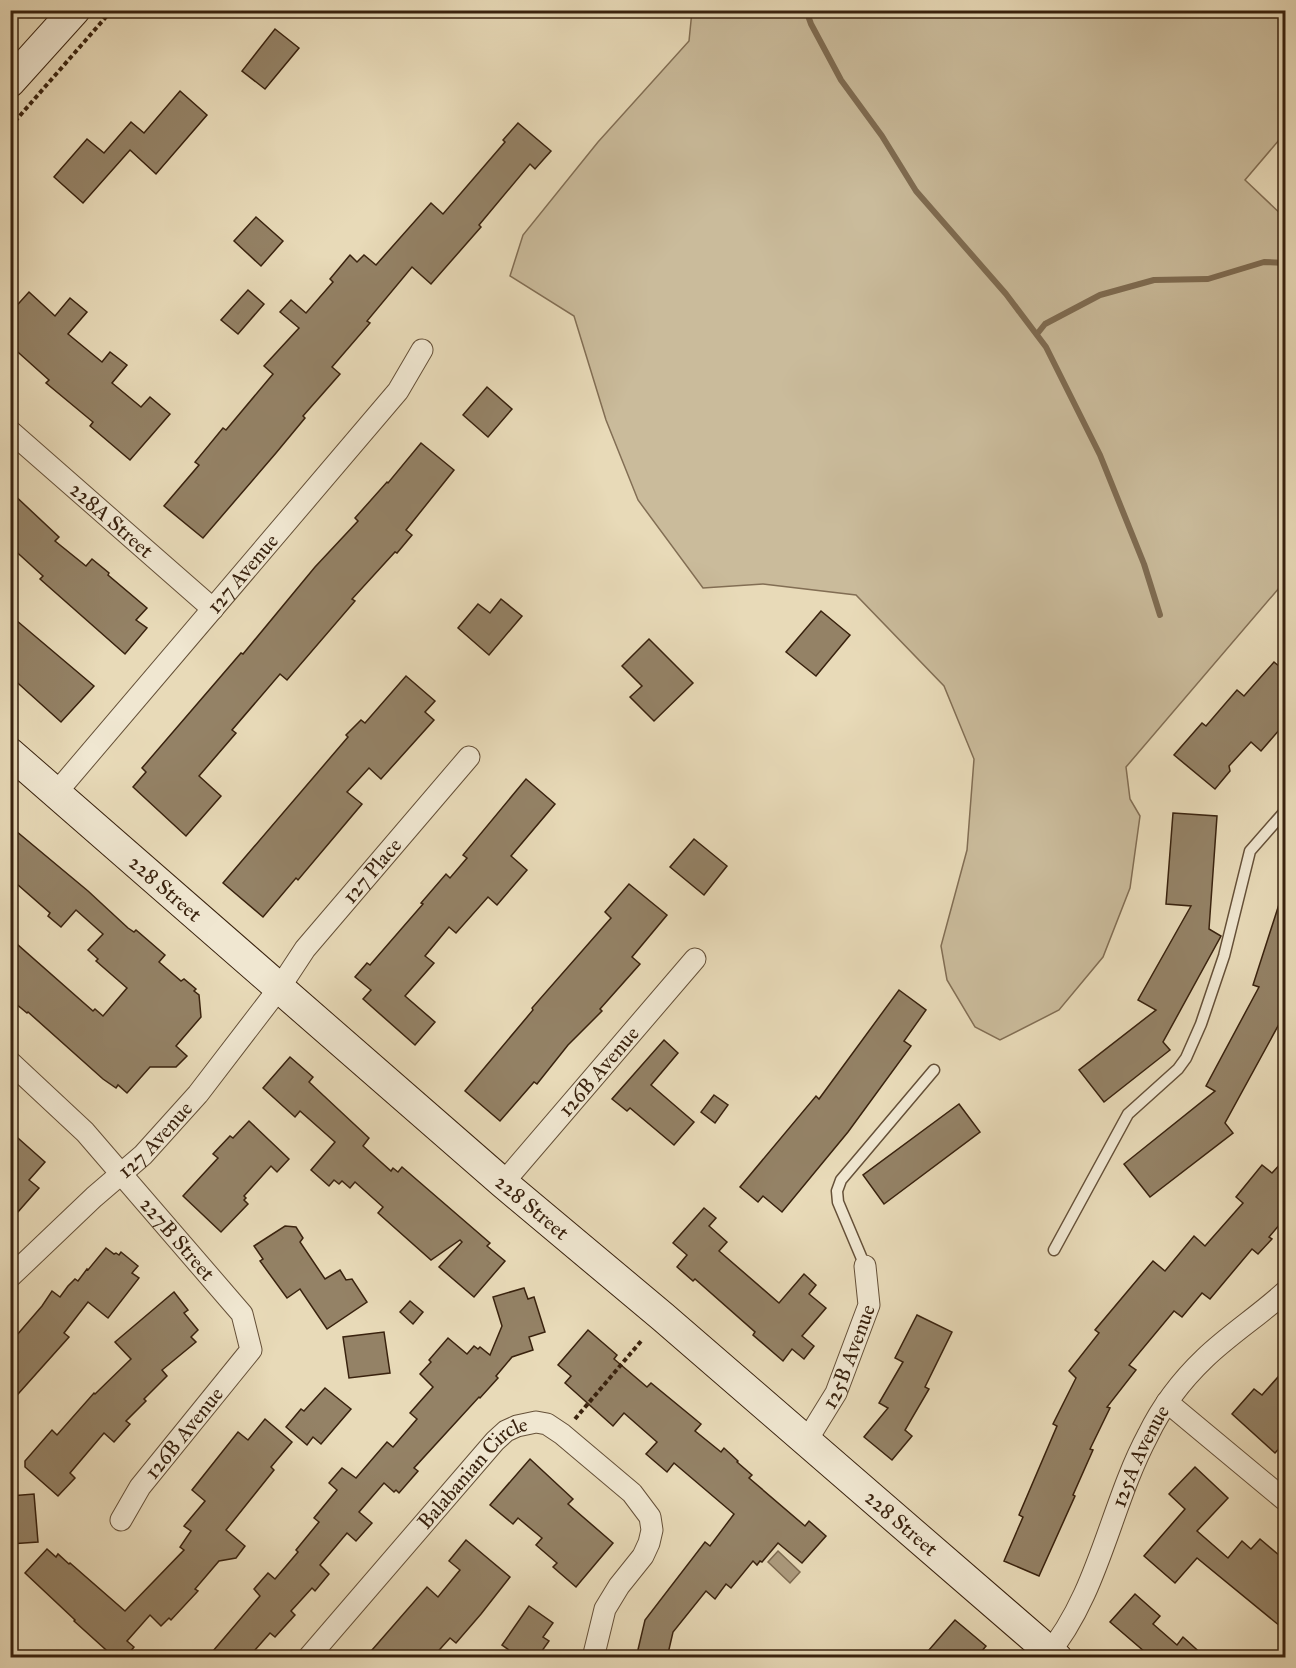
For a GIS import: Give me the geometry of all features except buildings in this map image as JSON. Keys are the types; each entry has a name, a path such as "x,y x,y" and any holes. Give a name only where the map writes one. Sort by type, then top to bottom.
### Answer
{"street":[{"path":"10,82 75,10"},
{"name":"127 Avenue","path":"56,793 398,392 422,350"},
{"name":"228A Street","path":"10,431 213,609"},
{"name":"228 Street","path":"10,753 503,1183 807,1440 1051,1655"},
{"name":"127 Place","path":"280,987 305,949 469,757"},
{"name":"126B Avenue","path":"503,1183 695,959"},
{"name":"127 Avenue","path":"10,1277 94,1197 144,1155 198,1094 280,987"},
{"name":"227B Street","path":"10,1062 66,1112 122,1173 242,1314 251,1350"},
{"name":"125B Avenue","path":"807,1440 836,1393 869,1305 865,1266"},
{"name":"125A Avenue","path":"1051,1655 1087,1588 1147,1436 1167,1402 1205,1358 1286,1291"},
{"name":"126B Avenue","path":"122,1520 140,1487 251,1350"},
{"path":"1167,1402 1286,1501"},
{"name":"Balabanian Circle","path":"309,1658 495,1441 506,1431 527,1422 547,1424 562,1434 632,1493 650,1517 650,1543 643,1556 619,1586 606,1609 593,1658"}],"lane":[{"path":"1054,1250 1128,1114 1178,1069 1186,1058 1201,1024 1224,956 1250,851 1286,810"},
{"path":"865,1266 838,1202 837,1191 841,1180 933,1070"}],"path":[{"path":"10,127 112,10"},
{"path":"562,1434 642,1340"}],"shaded area":[{"path":"692,11 1285,11 1285,133 1245,180 1285,218 1285,581 1126,767 1130,799 1140,816 1130,888 1103,957 1059,1010 1000,1040 975,1027 947,980 941,946 967,850 974,759 944,686 856,595 763,584 703,588 638,500 606,420 574,316 510,276 523,235 598,142 689,41"},
{"path":"778,1551 800,1572 790,1583 768,1562"}],"waterway":[{"path":"806,10 841,80 882,136 916,191 1006,294 1046,347 1100,455 1144,564 1160,615"},
{"path":"1037,334 1045,324 1100,295 1154,280 1208,279 1264,262 1286,263"}]}
